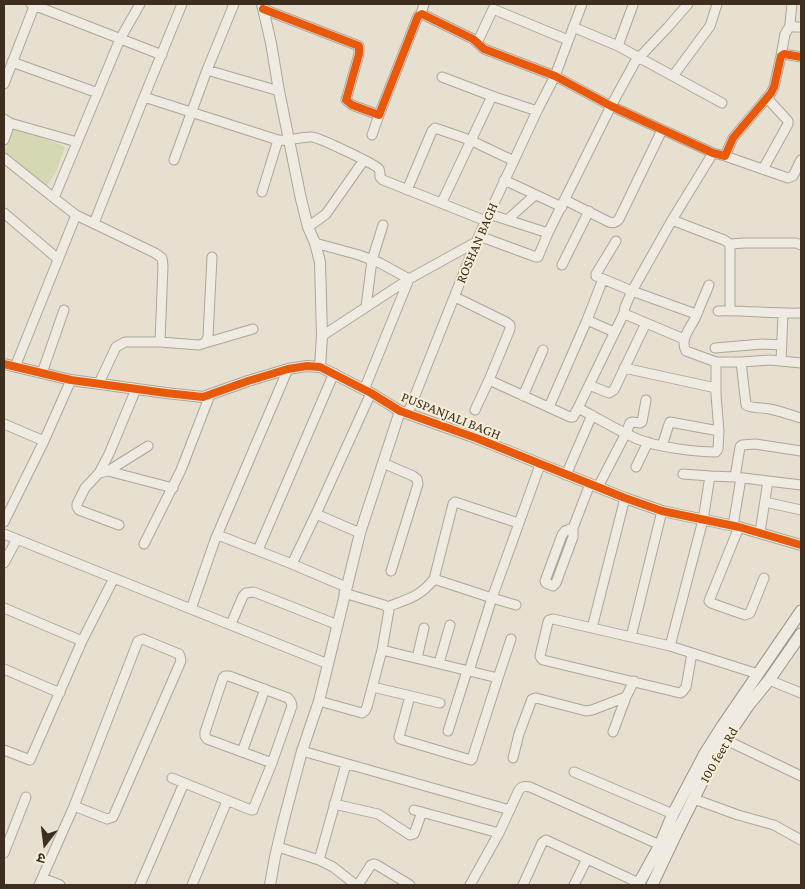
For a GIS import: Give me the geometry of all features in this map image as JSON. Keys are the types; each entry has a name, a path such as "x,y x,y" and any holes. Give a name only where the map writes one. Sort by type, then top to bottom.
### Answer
{"main road":[{"path":"639,884 704,755 724,737 764,677 801,611"},
{"path":"764,677 801,634"},
{"name":"100 feet Rd","path":"652,885 724,737"}],"street":[{"path":"4,84 33,4 162,55"},
{"path":"54,198 120,39 140,4"},
{"path":"94,223 182,4"},
{"path":"174,160 207,70 234,4"},
{"path":"372,135 424,4"},
{"name":"ROSHAN BAGH","path":"404,412 504,180 555,76 582,4"},
{"path":"322,336 408,280 478,239 537,258 610,106 635,62 688,4"},
{"path":"673,76 710,26 716,4"},
{"path":"725,156 733,138 774,87 785,34 791,24 792,4"},
{"path":"618,46 633,5"},
{"path":"262,6 358,45 360,47 360,54 347,101 352,105 379,115"},
{"path":"262,6 308,227 320,262 322,336 320,367"},
{"path":"477,43 494,6 568,40"},
{"path":"421,14 473,39 481,47 555,76 610,106 713,153 790,178 793,176 801,160"},
{"path":"791,24 801,27"},
{"path":"573,27 618,46 722,102"},
{"path":"781,56 784,54 801,57"},
{"path":"12,62 98,93"},
{"path":"207,70 279,91"},
{"path":"442,77 537,111"},
{"path":"442,202 492,96"},
{"path":"144,97 278,140 315,138 364,160 379,169 380,177 383,180 407,190 488,217 508,220 548,234"},
{"path":"763,170 788,124 788,121 767,98"},
{"path":"4,140 7,121 78,142"},
{"path":"407,190 434,128 439,128 470,140 514,161"},
{"path":"504,180 535,194 589,211 611,222 615,222 618,221 662,130"},
{"path":"262,192 278,140"},
{"path":"489,380 573,417 624,313 632,291 713,153"},
{"path":"4,158 76,214 162,258 160,342"},
{"path":"308,227 326,214 364,160"},
{"path":"508,220 535,194"},
{"path":"562,265 589,211"},
{"path":"4,213 58,259"},
{"path":"15,366 76,214"},
{"path":"672,220 730,244 796,243 801,245"},
{"path":"366,307 372,260 383,225"},
{"path":"616,241 596,274 598,277 693,313 696,316"},
{"path":"315,243 372,260 394,270 408,280"},
{"path":"730,244 730,310"},
{"path":"205,342 208,337 212,257"},
{"path":"292,564 316,514 368,391 408,280"},
{"path":"549,407 603,280"},
{"path":"709,284 684,339 684,349 686,351 716,362 781,361 801,363"},
{"path":"455,297 506,322 510,327 475,410"},
{"path":"42,373 64,310"},
{"path":"718,311 801,313"},
{"path":"624,313 684,339"},
{"path":"781,361 783,314"},
{"path":"587,320 614,332"},
{"path":"589,385 609,393 614,390 646,323"},
{"path":"99,383 116,347 125,342 199,345 253,329"},
{"path":"715,348 762,344 782,345"},
{"path":"523,396 543,350"},
{"path":"578,408 626,433 648,442 662,446 716,452 718,449 719,431 716,362"},
{"path":"741,362 746,406 751,408 770,408 801,418"},
{"name":"PUSPANJALI BAGH","path":"4,364 71,380 196,397 210,395 288,369 307,366 320,367 368,391 404,412 476,438 662,512 760,532 801,544"},
{"path":"624,368 716,388"},
{"path":"191,609 218,535 288,369"},
{"path":"258,550 334,373"},
{"path":"4,522 44,441 71,380"},
{"path":"119,525 79,510 77,504 109,454 136,389"},
{"path":"144,544 181,470 210,395"},
{"path":"573,528 562,535 545,581 553,586 556,583 573,537 573,528 594,486 630,423 642,422 646,400"},
{"path":"270,885 302,752 319,701 360,533 383,463 404,412"},
{"path":"566,475 592,415"},
{"path":"662,446 670,422 719,431"},
{"path":"4,424 44,441"},
{"path":"636,467 648,442"},
{"path":"764,578 748,614 745,615 709,601 736,527 740,448 742,445 755,444 801,450"},
{"path":"98,473 108,471 148,446"},
{"path":"383,463 413,476 418,484 391,571"},
{"path":"448,731 492,598 540,465"},
{"path":"108,471 173,488"},
{"path":"683,474 801,484"},
{"path":"670,646 703,520 710,476"},
{"path":"760,532 768,481"},
{"path":"592,628 625,498"},
{"path":"388,607 421,593 434,579 455,502 518,523"},
{"path":"765,502 801,510"},
{"path":"631,637 662,512"},
{"path":"316,514 360,533"},
{"path":"4,534 328,664"},
{"path":"218,535 292,564 345,590 388,607"},
{"path":"4,563 17,539"},
{"path":"4,750 30,760 82,642 114,578"},
{"path":"434,579 516,605"},
{"path":"231,624 243,596 246,593 254,592 338,625"},
{"path":"319,701 362,713 368,707 382,650 388,607"},
{"path":"4,608 82,642"},
{"path":"692,654 686,687 682,692 675,692 541,658 549,620 553,619 670,646 764,677 801,693"},
{"path":"439,664 450,625"},
{"path":"417,658 424,628"},
{"path":"60,885 40,882 74,806 138,641 143,639 179,654 180,662 113,817 107,819 74,806"},
{"path":"410,696 400,739 471,760 512,639"},
{"path":"382,650 498,678"},
{"path":"4,668 60,693"},
{"path":"172,778 253,810 272,763 292,706 288,698 225,676 204,732 205,736 207,739 272,763"},
{"path":"613,732 634,681"},
{"path":"373,687 440,703"},
{"path":"242,752 265,689"},
{"path":"513,758 519,734 532,699 536,698 586,711 626,697"},
{"path":"724,737 801,776"},
{"path":"302,752 510,810"},
{"path":"319,860 346,764"},
{"path":"574,772 673,814"},
{"path":"140,885 184,783"},
{"path":"470,885 499,834 520,788 524,786 530,786 660,845"},
{"path":"4,853 26,797"},
{"path":"694,799 738,815 774,825 801,840"},
{"path":"193,885 227,801"},
{"path":"334,804 378,814 410,835 414,834 418,811 499,834"},
{"path":"523,885 544,841 548,841 588,859 639,884"},
{"path":"278,847 319,860 333,867 357,885 371,865 374,864 410,885"},
{"path":"574,885 588,859"}],"green space":[{"path":"14,127 65,147 56,172 46,188 4,153"}],"cycle path":[{"path":"263,9 359,46 359,54 346,100 352,105 379,115 418,16 422,14 473,39 484,49 555,76 611,106 713,153 725,156 733,138 771,93 781,56 784,54 801,57"},
{"path":"4,364 71,380 203,397 288,369 307,366 320,367 371,393 400,411 476,438 625,498 662,511 739,527 801,545"}]}
